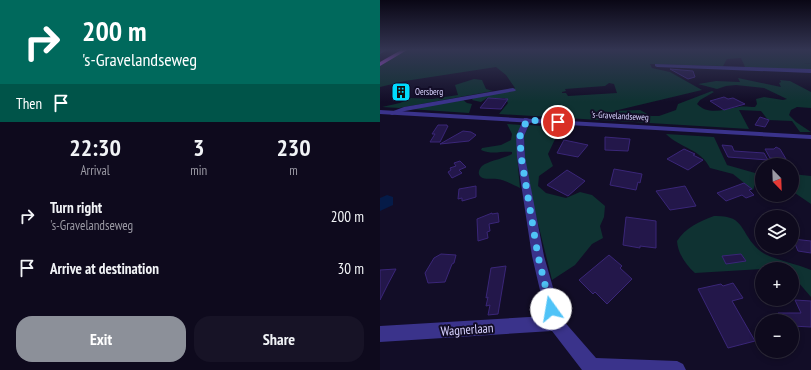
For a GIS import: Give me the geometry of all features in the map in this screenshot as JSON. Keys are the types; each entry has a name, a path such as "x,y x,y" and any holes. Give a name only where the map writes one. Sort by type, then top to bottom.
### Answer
{"street":[{"path":"729,67 811,71"},
{"path":"392,113 404,109 513,90"},
{"name":"'s-Gravelandseweg","path":"380,112 811,137"},
{"path":"527,120 520,136 521,156 538,256 555,323 592,369 649,368 677,370"},
{"name":"Wagnerlaan","path":"380,334 555,323"}],"green space":[{"path":"380,67 494,67 405,81 380,87"},
{"path":"496,67 652,67 670,72 702,90 614,111 640,110 651,116 659,116 676,110 678,104 712,91 714,92 700,100 697,104 702,108 712,111 741,107 755,107 757,104 756,99 764,97 783,100 787,99 764,88 736,85 717,89 698,84 716,81 740,82 738,78 781,87 779,83 781,82 780,80 790,81 811,92 811,108 797,107 791,110 789,115 796,122 811,132 800,132 792,121 768,120 761,111 739,110 749,129 499,114 508,103 505,98 487,98 481,102 472,100 474,97 515,88 506,75","holes":["609,83 614,84 617,93 568,96 566,93 562,92 566,91 565,89 605,86"]},
{"path":"751,67 811,67 811,70"},
{"path":"474,79 482,80 486,89 493,91 399,108 382,107 400,103 411,98 432,99 458,95 455,85"},
{"path":"463,100 472,104 469,113 409,109"},
{"path":"507,124 521,125 518,141 520,188 506,181 483,178 479,174 480,169 485,164 512,154 512,152 493,153 481,150 482,148 501,145 511,140 512,134"},
{"path":"529,125 568,128 556,137 548,154 553,166 539,176 538,186 546,193 566,198 580,192 592,195 605,206 604,217 600,226 603,238 592,244 575,265 552,280 532,199 525,159 524,136"},
{"path":"666,134 714,137 727,165 755,173 755,185 753,190 733,174 710,168 696,153"},
{"path":"799,175 811,176 811,204 799,196"},
{"path":"714,216 732,218 741,226 755,245 755,254 766,254 788,262 755,262 755,269 695,273 683,259 677,241 684,232 703,220"},
{"path":"799,265 811,270 811,297 799,283"}],"water":[{"path":"387,195 393,197 393,205 380,211 380,198"}],"building":[{"path":"670,69 693,71 695,77 688,79"},
{"path":"724,97 728,99 733,98 745,104 724,110 710,101"},
{"path":"488,98 508,99 501,109 480,108"},
{"path":"760,117 769,120 765,127 755,125"},
{"path":"438,125 448,126 440,142 430,142 435,134 432,134"},
{"path":"463,131 471,132 476,135 469,141 440,144"},
{"path":"605,137 630,139 628,151 605,150"},
{"path":"564,140 588,145 578,157 557,153"},
{"path":"722,145 732,146 734,151 764,153 767,158 755,159 728,157"},
{"path":"776,147 780,149 785,158 770,158 765,149 774,149"},
{"path":"684,149 703,160 688,170 667,159"},
{"path":"460,161 466,167 459,170 462,173 452,178 448,172 451,170 450,168 456,166 454,163"},
{"path":"614,169 642,174 640,183 638,182 636,190 610,185"},
{"path":"567,170 585,181 568,196 547,185"},
{"path":"744,183 752,189 749,190 754,195 746,198 742,195 726,201 717,193"},
{"path":"476,186 476,197 462,201 462,198 458,199 459,189"},
{"path":"685,186 696,206 670,210 656,191"},
{"path":"492,213 498,213 499,222 489,224 490,231 487,232 488,238 478,241 477,219"},
{"path":"626,217 656,221 656,248 640,246 640,248 623,245"},
{"path":"799,240 811,241 811,253 799,251"},
{"path":"441,254 456,255 454,263 452,264 445,282 428,283 425,273 434,258"},
{"path":"741,254 746,261 726,264 722,256"},
{"path":"609,255 622,266 620,268 632,279 607,304 595,292 593,294 579,280"},
{"path":"506,266 498,314 488,315 490,305 486,306 488,297 486,298 491,268"},
{"path":"396,269 388,284 380,300 380,270"},
{"path":"733,283 743,298 732,301 755,341 728,348 698,289 721,284 723,286"},
{"path":"799,300 811,301 811,327 799,326 799,314 778,313 801,313 798,306 799,306"}],"place":[{"name":"Oersberg","path":"401,92"}],"route":[{"path":"551,309 538,256 521,156 520,136 527,120 558,122"}]}
